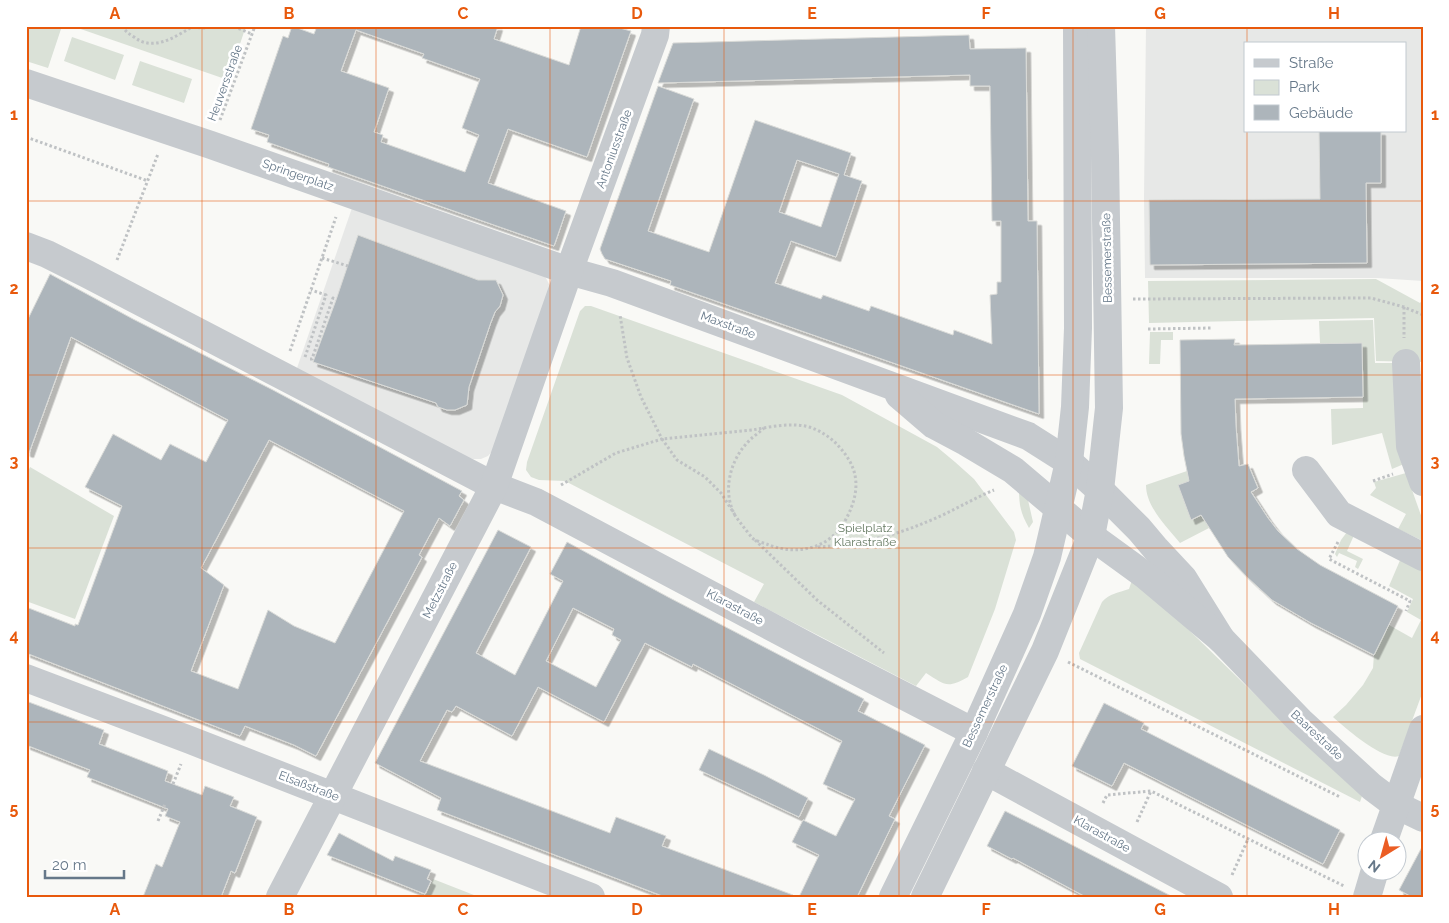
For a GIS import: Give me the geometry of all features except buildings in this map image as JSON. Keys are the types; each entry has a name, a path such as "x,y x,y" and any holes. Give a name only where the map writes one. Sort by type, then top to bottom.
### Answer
{"street":[{"name":"Antoniusstraße","path":"569,271 655,35 656,26"},
{"name":"Bessemerstraße","path":"893,897 974,732 1027,614 1047,557 1069,462 1075,407 1078,328 1077,26"},
{"name":"Bessemerstraße","path":"925,897 1045,650 1091,536 1100,490 1109,408 1106,156 1101,26"},
{"name":"Springerplatz","path":"26,82 569,271"},
{"path":"28,253 47,254 494,486"},
{"name":"Maxstraße","path":"569,271 612,283 1028,436 1069,462"},
{"name":"Metzstraße","path":"280,897 494,486 569,271"},
{"path":"1406,363 1410,446 1423,482"},
{"name":"Maxstraße","path":"885,382 934,425 1013,470 1058,509"},
{"path":"1069,462 1100,490"},
{"path":"1306,470 1339,514 1423,557"},
{"name":"Klarastraße","path":"494,486 536,502 974,732"},
{"name":"Baarestraße","path":"1100,490 1139,529 1183,578 1221,639"},
{"path":"1058,509 1091,536"},
{"name":"Baarestraße","path":"1091,536 1146,576 1221,639 1300,721 1372,788 1396,804 1423,818"},
{"name":"Elsaßstraße","path":"26,678 591,897"},
{"path":"1387,830 1423,729"},
{"name":"Klarastraße","path":"986,771 1125,847 1224,888"},
{"path":"1357,892 1367,880"}],"path":[{"path":"122,26 124,30 139,41 157,44 174,37 192,26 204,28 213,26"},
{"path":"224,26 235,27 252,34"},
{"name":"Heuversstraße","path":"211,145 255,26"},
{"path":"26,137 148,180"},
{"path":"107,284 160,150"},
{"path":"280,374 287,360 344,192"},
{"path":"322,258 348,266"},
{"path":"612,283 627,358 642,397 662,439 677,460 705,477 720,493 753,539 817,600 884,653"},
{"path":"311,290 326,296 305,357 312,359 333,298 336,300"},
{"path":"1108,299 1371,298 1404,307 1423,315"},
{"path":"1148,329 1213,328"},
{"path":"536,502 565,481 616,453 662,439 785,425 808,427 826,435 842,449 853,468 856,488 852,508 843,525 829,540 815,547"},
{"path":"735,515 728,482 731,470 746,443 764,428"},
{"path":"753,539 777,548 795,551 815,547 841,546 886,536 924,523 994,490 1013,470"},
{"path":"1349,519 1329,559 1410,601 1406,611"},
{"path":"1045,650 1346,800"},
{"path":"1125,847 1151,791"},
{"path":"1091,828 1107,795 1151,791 1357,892"},
{"path":"158,821 165,804"},
{"path":"1224,888 1248,839"}],"shaded area":[{"path":"1146,26 1423,26 1423,281 1377,278 1145,278"},
{"path":"353,205 540,272 546,278 549,284 548,296 495,448 488,456 481,459 473,459 461,456 296,371"}],"green space":[{"path":"26,26 62,26 48,68 26,61"},
{"path":"72,26 246,26 228,80"},
{"path":"72,37 124,55 115,80 64,61"},
{"path":"140,61 192,79 184,103 132,85"},
{"path":"1376,279 1420,303 1423,299 1423,362 1376,361 1374,318 1149,323 1148,281"},
{"name":"Spielplatz Klarastraße","path":"585,306 591,306 842,395 937,447 974,479 1014,532 1016,540 995,609 968,677 955,683 946,684 926,673 916,686 754,602 764,584 565,481 539,480 531,477 526,470 527,462 580,311"},
{"path":"1373,320 1375,363 1395,363 1404,464 1392,469 1382,433 1332,445 1331,409 1363,408 1362,343 1320,343 1319,321"},
{"path":"1150,332 1173,332 1173,340 1161,340 1160,364 1149,364"},
{"path":"30,467 114,516 75,619 26,601 26,476"},
{"path":"1187,471 1191,520 1203,515 1209,528 1180,543 1153,509 1149,501 1146,485"},
{"path":"1406,473 1423,521 1423,539 1421,540 1398,529 1406,514 1370,495 1376,488 1374,482"},
{"path":"1019,489 1028,500 1033,522 1029,528 1021,510"},
{"path":"1347,532 1355,533 1347,551 1363,559 1358,569 1355,567 1357,561 1339,553 1337,557 1335,554"},
{"path":"1401,558 1423,569 1423,691 1399,756 1392,756 1374,749 1333,717 1363,685 1373,668 1374,654 1389,625 1412,638 1421,620 1407,612 1413,599 1389,586"},
{"path":"1132,580 1151,593 1314,752 1362,796 1360,802 1080,659 1079,653 1102,602 1111,595 1129,589"},
{"path":"433,879 479,897 425,897"}]}
